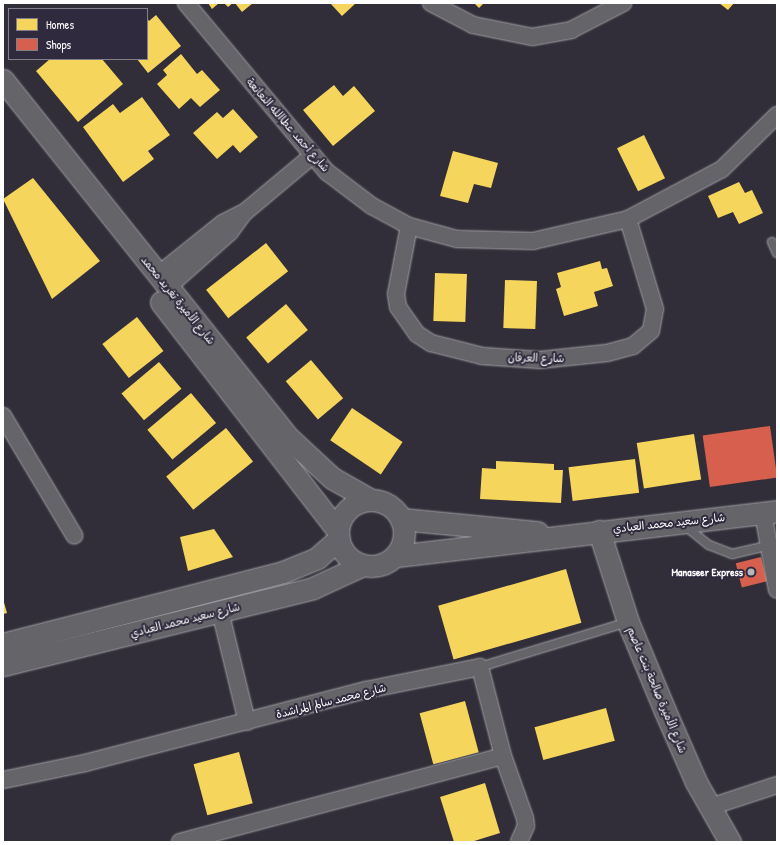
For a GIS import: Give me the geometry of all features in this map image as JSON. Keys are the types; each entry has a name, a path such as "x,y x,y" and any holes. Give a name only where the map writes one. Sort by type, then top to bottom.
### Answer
{"street":[{"name":"شارع أحمد عطاالله النعانعة","path":"186,3 312,156 348,189 409,226 457,239 533,241 628,219 722,168 777,116"},
{"path":"431,3 473,25 532,37 572,30 623,3"},
{"name":"شارع الأميرة تغريد محمد","path":"3,80 300,450 332,478 370,500"},
{"name":"شارع الأميرة تغريد محمد","path":"3,102 339,535"},
{"path":"163,281 230,232 245,212 312,156"},
{"name":"شارع العرفان","path":"409,226 396,294 398,307 417,334 431,343 482,356 540,360 607,353 633,346 651,331 655,309 628,219"},
{"path":"3,416 74,535"},
{"path":"370,500 388,505 401,519 404,538 396,556 380,565 363,565 347,555 339,535 349,510 370,500"},
{"path":"770,512 768,546 777,590"},
{"name":"شارع سعيد محمد العبادي","path":"396,556 466,550 562,534 770,512"},
{"name":"شارع سعيد محمد العبادي","path":"401,519 562,534"},
{"name":"شارع الأميرة صالحة بنت عاصم","path":"599,531 628,622 710,807 730,842"},
{"name":"شارع سعيد محمد العبادي","path":"3,644 283,572 311,561 339,535"},
{"name":"شارع سعيد محمد العبادي","path":"3,665 313,588 363,565"},
{"path":"220,611 247,722"},
{"path":"480,666 503,756 526,826 519,842"},
{"name":"شارع محمد سالم المراشدة","path":"3,780 247,722 366,690 480,666"},
{"path":"180,842 503,756"},
{"path":"710,807 777,784"}],"lane":[{"path":"772,242 777,253"},
{"path":"680,522 708,545 732,554 768,546"},
{"path":"480,666 628,622"}],"building: Homes":[{"path":"208,3 219,3 212,9"},
{"path":"224,3 233,3 228,7"},
{"path":"235,3 253,3 242,12"},
{"path":"330,3 356,3 342,16"},
{"path":"474,3 484,3 479,8"},
{"path":"719,3 734,3 728,10"},
{"path":"156,15 181,46 148,73 138,60 148,60 148,20 149,21"},
{"path":"181,54 197,74 202,70 220,90 200,107 191,98 179,109 157,84 167,75 163,70"},
{"path":"49,60 103,60 123,84 78,122 36,71"},
{"path":"334,85 343,96 354,86 375,111 333,146 303,110"},
{"path":"142,97 170,135 148,151 154,159 123,182 83,127 113,104 120,113"},
{"path":"233,109 258,137 240,153 233,145 217,159 193,133 217,112 223,118"},
{"path":"644,135 665,178 638,191 617,148"},
{"path":"453,151 498,163 491,188 474,184 468,203 440,196"},
{"path":"33,178 100,261 52,299 3,199"},
{"path":"739,182 745,193 752,190 763,213 739,224 733,212 718,218 708,196"},
{"path":"266,243 288,271 228,318 206,290"},
{"path":"600,261 602,269 607,268 613,286 594,292 598,306 564,316 556,289 561,287 557,273"},
{"path":"435,273 467,274 465,322 433,321"},
{"path":"505,280 537,281 535,329 503,328"},
{"path":"286,304 308,330 268,363 246,337"},
{"path":"137,317 163,351 129,378 102,344"},
{"path":"311,360 343,398 318,420 286,381"},
{"path":"159,362 181,389 144,420 121,393"},
{"path":"191,393 216,423 172,460 147,430"},
{"path":"352,408 403,442 381,474 330,440"},
{"path":"226,428 253,461 193,510 166,476"},
{"path":"694,434 701,479 644,489 637,443"},
{"path":"635,459 639,493 573,501 568,467"},
{"path":"496,461 554,464 554,470 563,470 561,503 480,499 482,468 496,469"},
{"path":"214,529 233,557 188,571 180,537"},
{"path":"566,569 581,623 454,659 438,606"},
{"path":"3,599 7,613 3,614"},
{"path":"465,701 479,752 433,764 420,713"},
{"path":"606,708 615,741 543,760 535,727"},
{"path":"239,752 253,803 207,815 194,764"},
{"path":"485,783 500,833 471,842 454,842 440,797"}],"building: Shops":[{"path":"770,426 777,478 710,487 703,435"},
{"name":"Manaseer Express","path":"761,557 767,581 742,588 736,563"}],"place":[{"name":"Manaseer Express","path":"751,572"}]}
